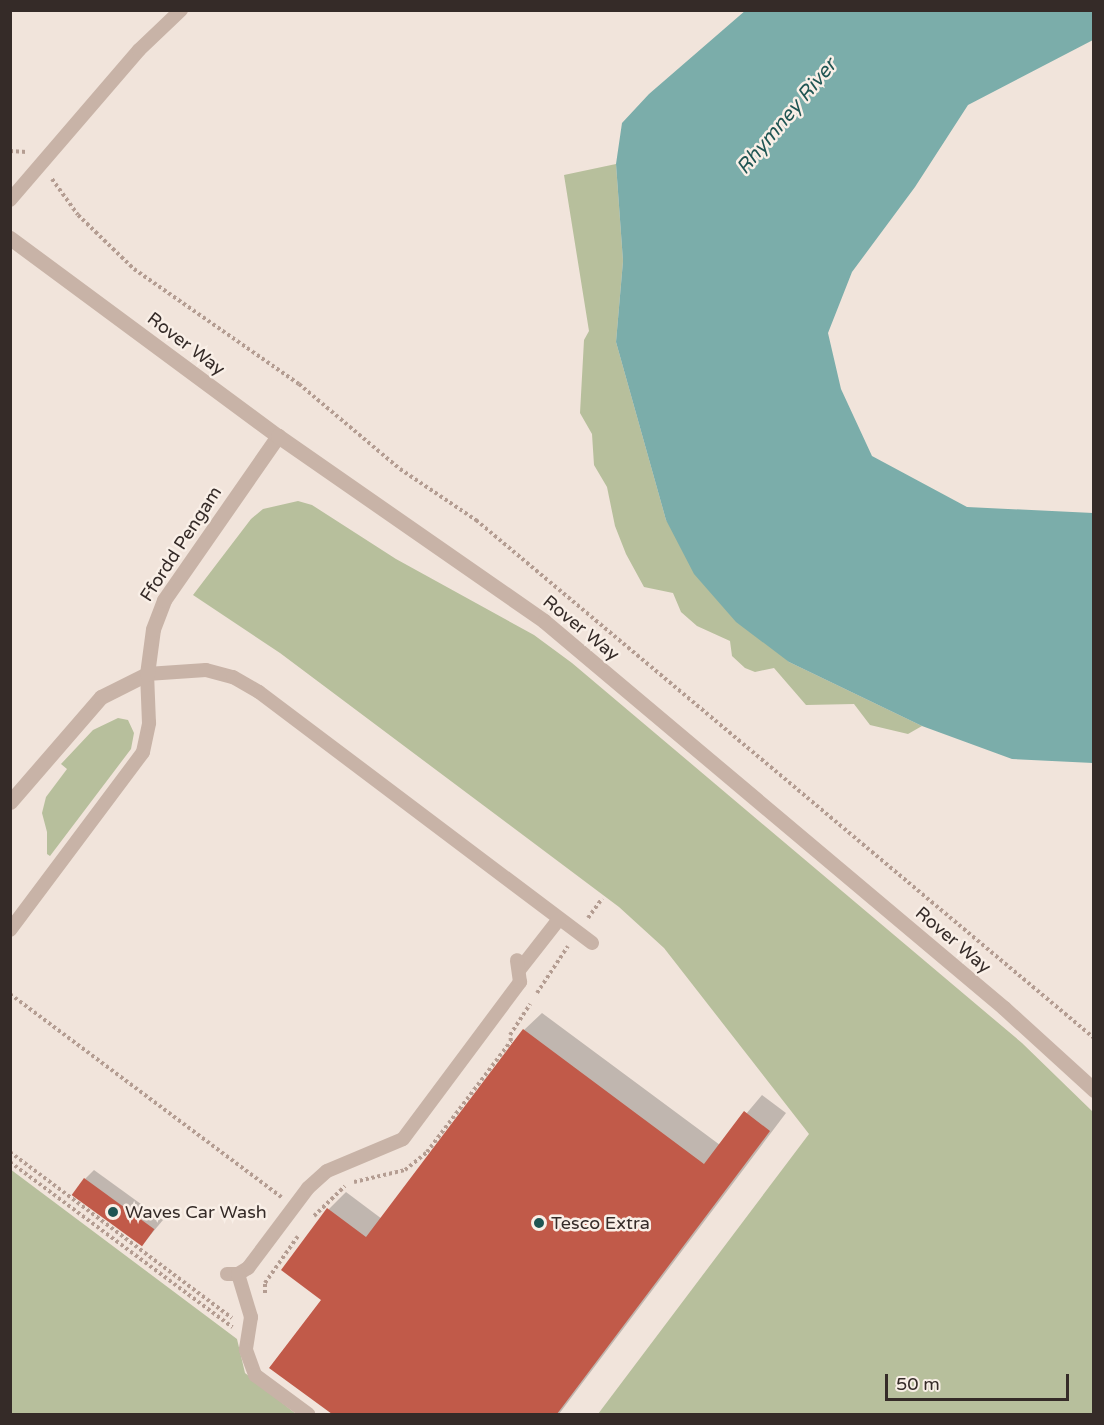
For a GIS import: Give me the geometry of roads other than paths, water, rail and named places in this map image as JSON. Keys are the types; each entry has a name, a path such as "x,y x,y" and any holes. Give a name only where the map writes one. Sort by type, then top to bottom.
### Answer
{"street":[{"name":"Rover Way","path":"10,238 278,436 544,621 1004,1008 1094,1090"},
{"name":"Ffordd Pengam","path":"147,674 153,628 164,600 278,436"},
{"path":"10,802 101,697 147,674"}],"lane":[{"path":"10,200 139,50 181,10"},
{"path":"10,930 143,752 149,731 147,674 206,670 233,677 259,692 592,943"},
{"path":"308,1414 255,1376 246,1350 251,1317 232,1274 248,1268 316,1179 356,1156 403,1139 520,982 518,964 559,919"}],"water":[{"name":"Rhymney River","path":"746,10 1093,11 1093,40 968,105 915,187 852,272 828,333 841,389 872,456 967,507 1093,513 1093,763 1012,759 922,726 789,662 736,622 694,574 666,520 616,342 623,261 616,164 622,123 649,94"}],"place":[{"name":"Waves Car Wash","path":"113,1212"},
{"name":"Tesco Extra","path":"539,1223"}]}
